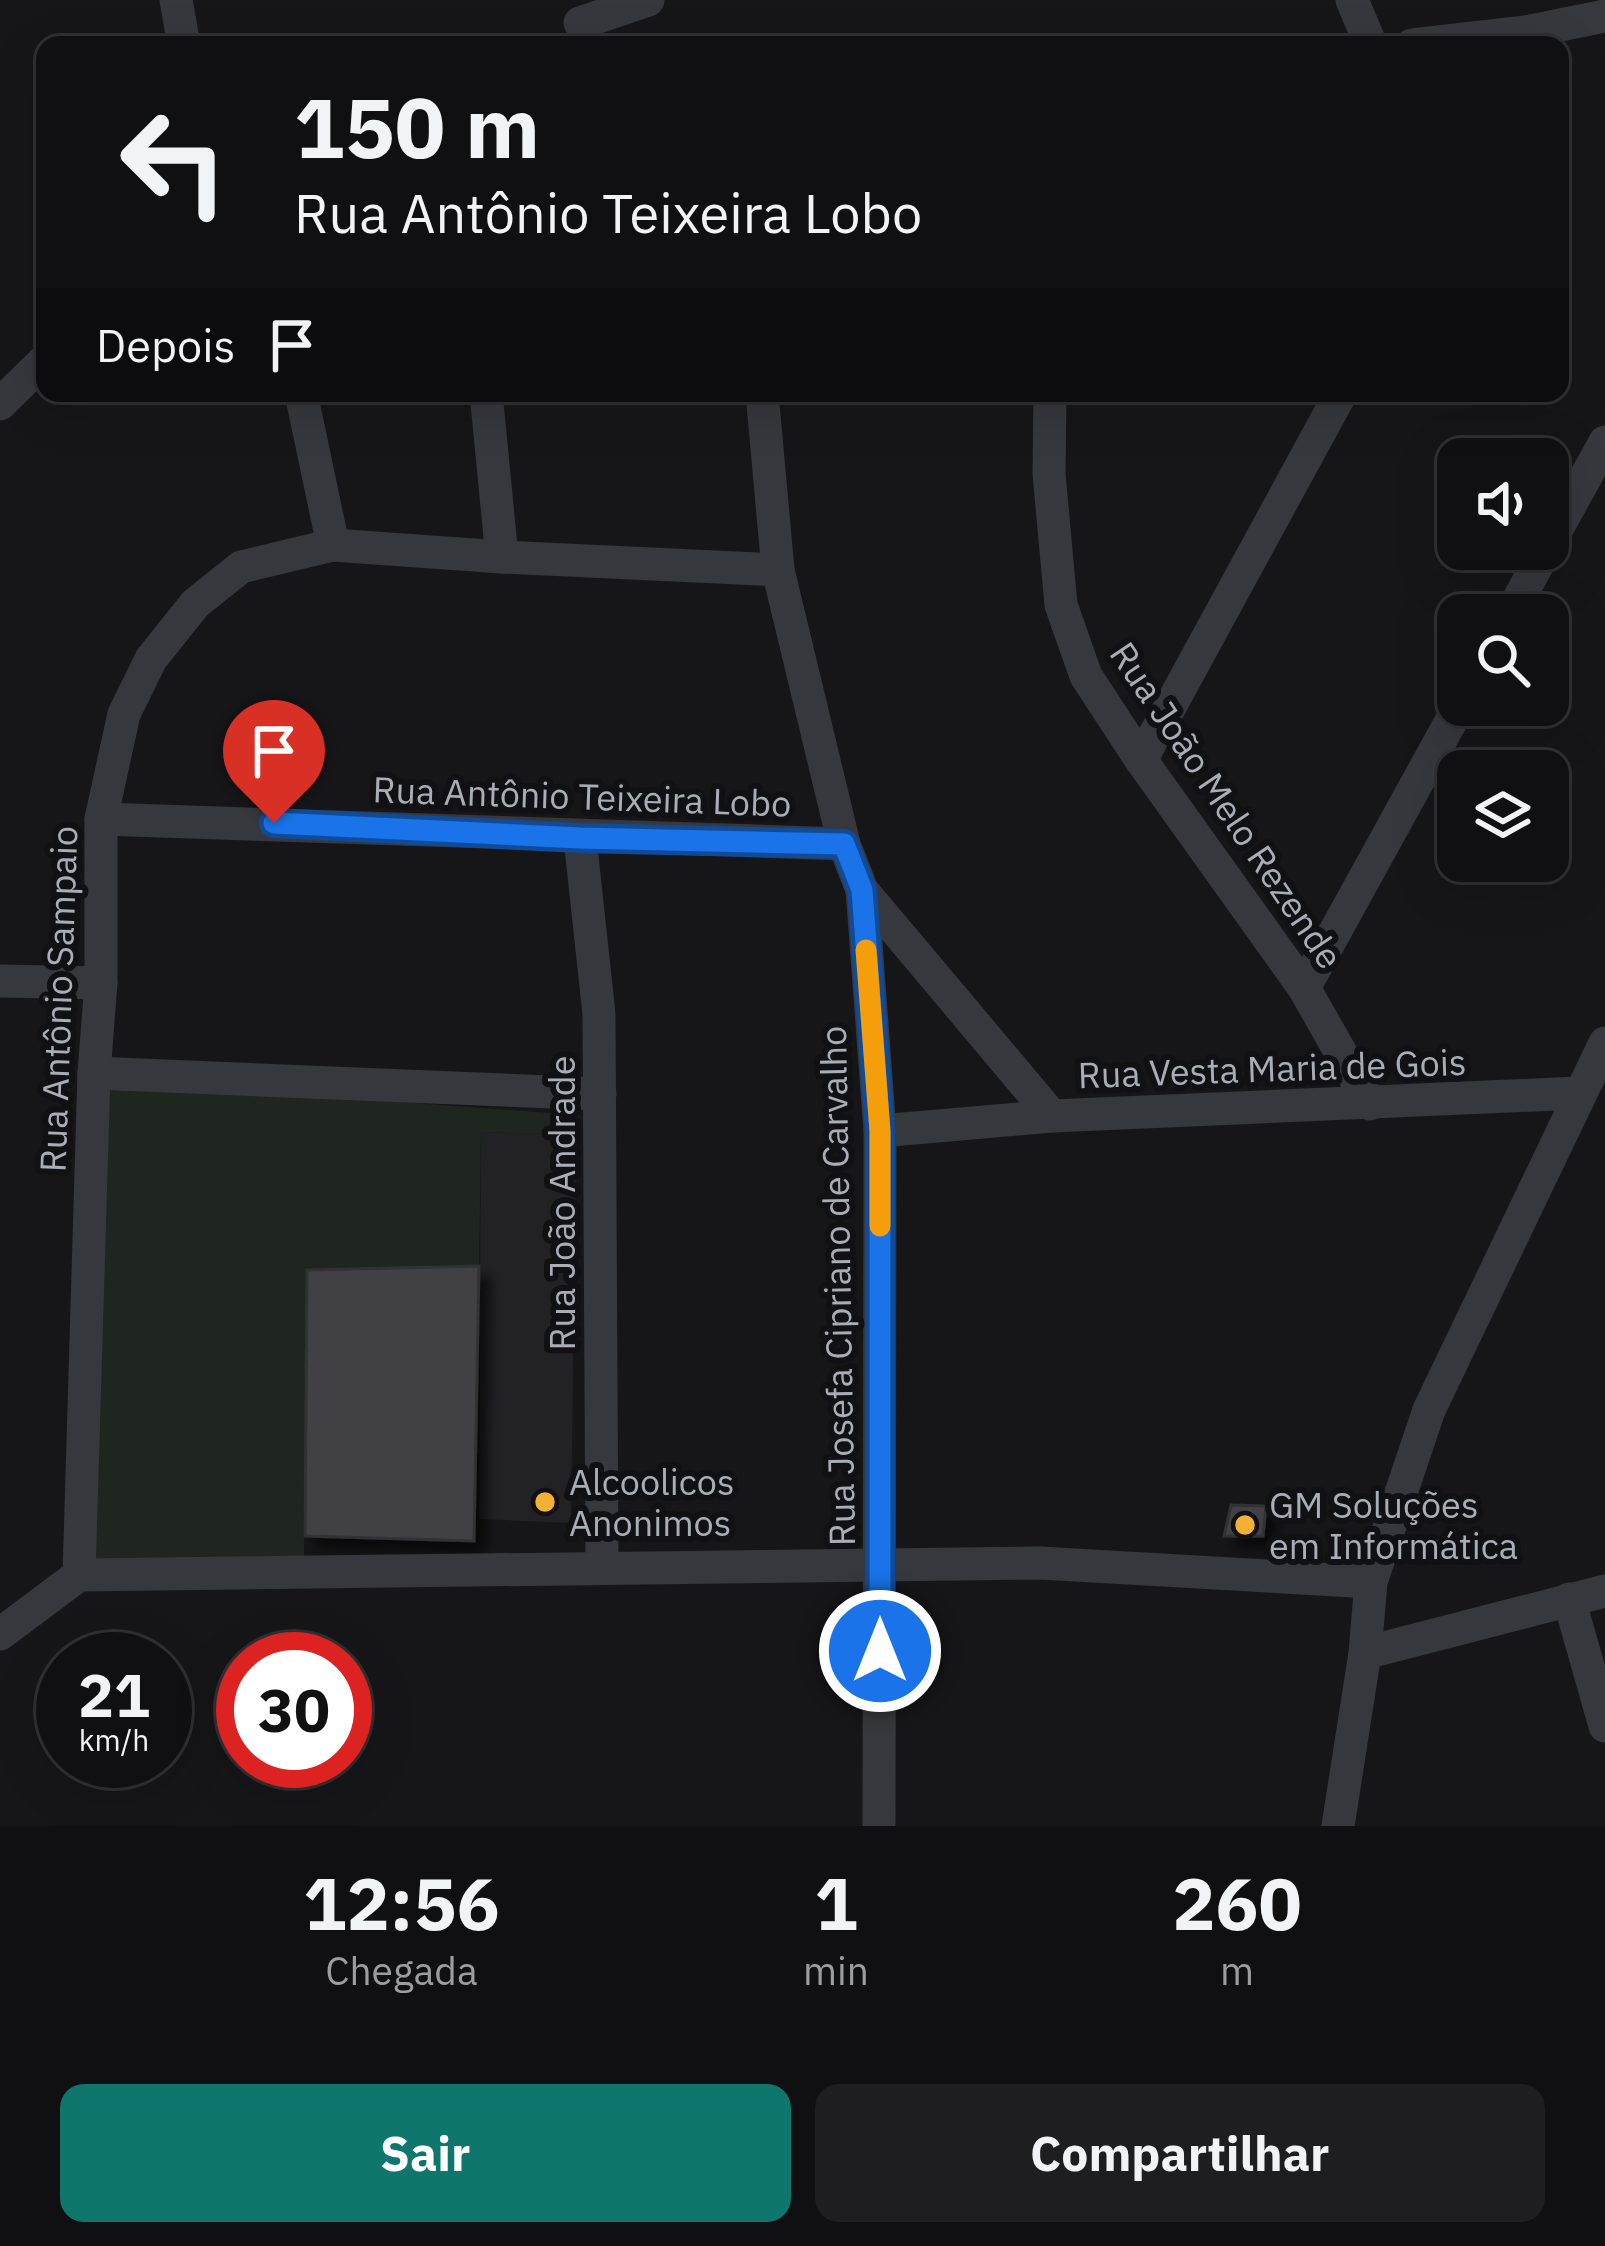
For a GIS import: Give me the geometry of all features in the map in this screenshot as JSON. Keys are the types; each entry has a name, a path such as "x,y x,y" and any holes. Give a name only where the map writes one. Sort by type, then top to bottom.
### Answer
{"street":[{"path":"176,0 182,36"},
{"path":"579,23 648,0"},
{"path":"1352,0 1367,36"},
{"path":"1530,36 1605,16"},
{"path":"0,404 36,369"},
{"path":"303,402 333,545"},
{"path":"487,402 502,557"},
{"name":"Rua Vesta Maria de Gois","path":"763,402 778,570 844,844 862,890 1052,1116 1580,1093"},
{"name":"Rua João Melo Rezende","path":"1050,402 1049,474 1061,604 1087,676 1141,760 1304,988 1370,1104"},
{"path":"1141,760 1336,402"},
{"path":"1569,507 1605,442"},
{"name":"Rua Antônio Sampaio","path":"80,1575 94,1073 101,983 101,819 124,713 151,658 195,604 242,567 333,545 778,570"},
{"path":"1304,988 1448,726"},
{"name":"Rua Antônio Teixeira Lobo","path":"101,819 844,844"},
{"name":"Rua João Andrade","path":"580,838 599,1014 602,1568"},
{"name":"Rua Josefa Cipriano de Carvalho","path":"862,890 880,1131 879,1826"},
{"path":"0,981 101,983"},
{"path":"1338,1826 1365,1654 1371,1582 1430,1410 1605,1043"},
{"path":"94,1073 601,1094"},
{"path":"880,1131 1052,1116"},
{"path":"0,1634 80,1575 1040,1563 1371,1582"},
{"path":"1365,1654 1605,1591"},
{"path":"1569,1599 1605,1726"}],"shaded area":[{"path":"96,1080 579,1115 576,1135 481,1132 479,1266 306,1269 304,1558 95,1564"},
{"path":"481,1132 576,1135 571,1523 479,1519"}],"building":[{"path":"479,1266 474,1541 305,1536 307,1270"},
{"name":"GM Soluções em Informática","path":"1231,1505 1266,1506 1263,1536 1224,1536"}],"slow traffic":[{"path":"866,950 880,1131 880,1226"}],"place":[{"name":"Alcoolicos Anonimos","path":"545,1502"},
{"name":"GM Soluções em Informática","path":"1245,1525"}],"route":[{"path":"274,823 580,838 844,844 862,890 880,1131 880,1651"}]}
